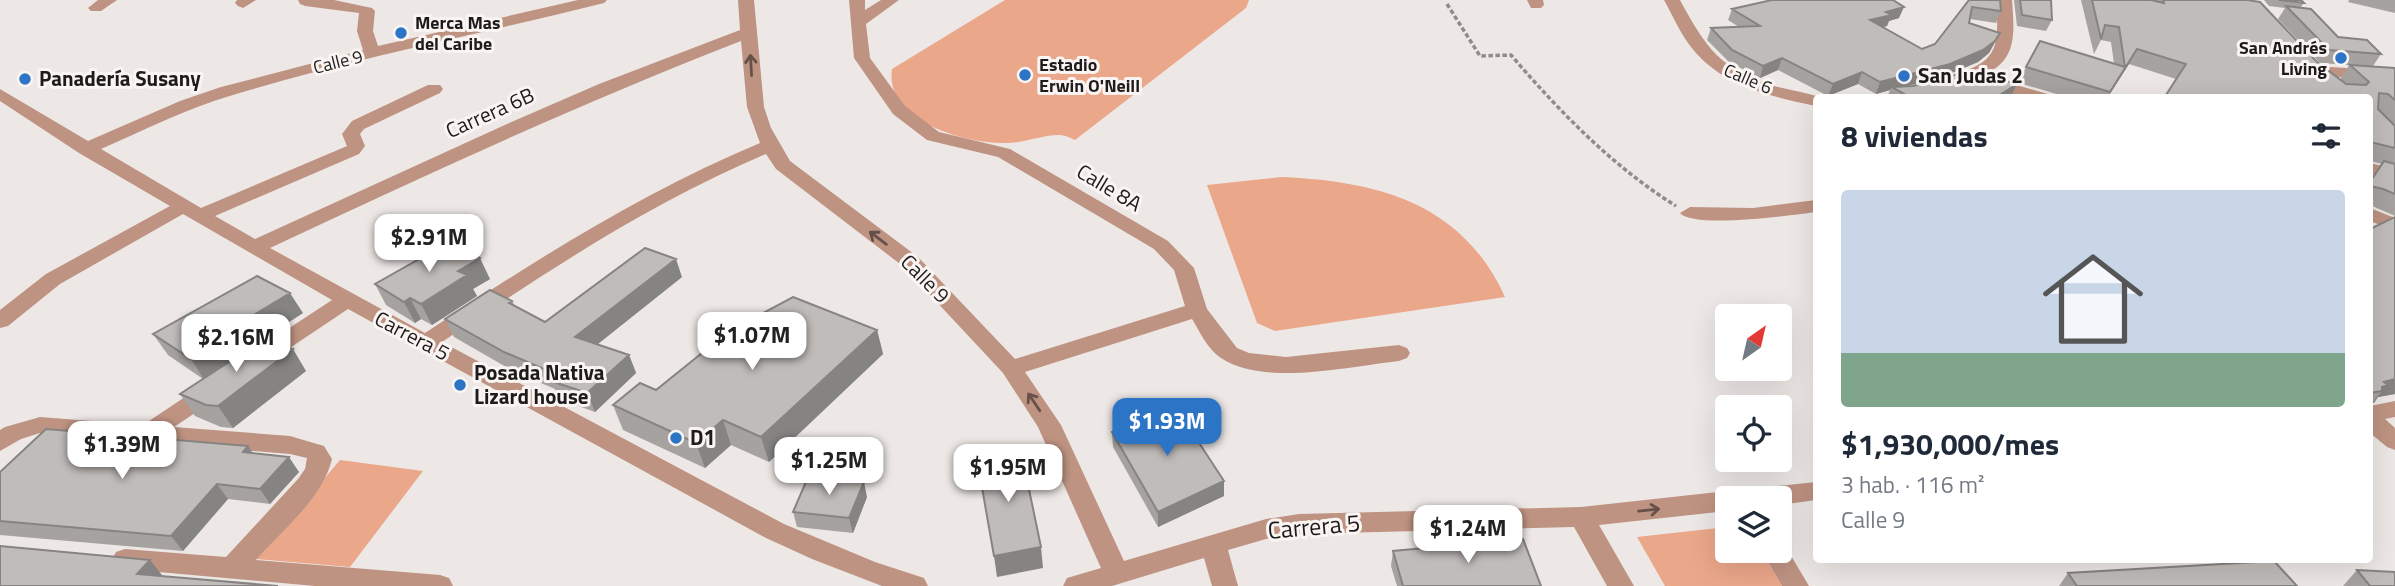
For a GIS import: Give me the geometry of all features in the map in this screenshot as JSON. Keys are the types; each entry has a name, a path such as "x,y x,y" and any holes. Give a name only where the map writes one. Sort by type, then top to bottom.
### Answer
{"street":[{"name":"Calle 9","path":"85,149 206,98 372,53 574,3 599,0"},
{"name":"Calle 9","path":"746,0 753,97 758,124 769,146 783,165 911,262 1011,368 1049,425 1117,573"},
{"name":"Calle 8A","path":"857,0 862,58 899,110 933,136 1004,153 1161,245 1184,268 1197,310 1219,343 1245,362 1279,365 1399,353"},
{"path":"858,22 891,0"},
{"name":"Calle 6","path":"1672,0 1696,43 1716,65 1739,78 1771,90 1813,100"},
{"path":"1933,86 1968,76 2001,55 2006,43 2004,0"},
{"path":"305,1 367,11 365,31 372,53"},
{"name":"Carrera 6B","path":"255,247 524,123 749,32"},
{"path":"2298,55 2337,90"},
{"path":"2314,71 2395,76"},
{"path":"1968,76 2029,94"},
{"path":"0,321 53,279 192,211 353,150 356,146 351,134 353,129 434,89"},
{"name":"Carrera 5","path":"0,94 85,149 346,300 738,512 876,575 915,586"},
{"path":"425,343 606,224 669,189 769,146"},
{"path":"2373,170 2395,176"},
{"path":"1690,213 1753,214 1813,206"},
{"path":"2373,215 2395,225"},
{"path":"146,434 346,300"},
{"path":"1011,368 1197,310"},
{"path":"2373,413 2395,409"},
{"path":"2373,423 2395,441"},
{"path":"0,442 20,430 40,425 290,445 315,452 320,458 317,471 307,486 232,568"},
{"path":"1792,494 1813,491"},
{"name":"Carrera 5","path":"1076,586 1266,529 1299,523 1581,517 1715,502"},
{"path":"1581,517 1621,586"},
{"path":"1214,545 1225,586"},
{"path":"95,556 440,586"},
{"path":"1782,563 1796,586"},
{"path":"178,586 196,565"}],"path":[{"path":"1447,4 1480,56 1511,55 1580,128 1645,189 1690,213"}],"shaded area":[{"name":"Estadio Erwin O'Neill","path":"1005,0 1249,0 1246,8 1075,140 1054,135 1013,143 989,142 950,134 914,116 901,103 893,87 892,69"},
{"path":"1281,177 1350,184 1382,192 1412,203 1440,218 1465,239 1487,265 1505,297 1275,331 1257,323 1207,185"},
{"path":"340,460 423,471 350,567 256,559"},
{"path":"1715,528 1715,563 1769,563 1782,586 1665,586 1637,537"}],"building":[{"path":"1772,0 1893,0 1904,7 1886,12 1892,15 1870,20 1922,49 1935,44 1969,0 2000,0 2001,11 1972,7 1969,23 2000,33 1995,41 1983,50 1950,64 1880,82 1862,72 1833,84 1782,58 1763,66 1732,50 1711,28 1760,26 1732,9"},
{"path":"2020,0 2051,0 2052,20 2022,15"},
{"path":"2092,0 2151,0 2164,3 2163,0 2260,2 2316,61 2346,84 2366,85 2369,82 2350,65 2395,68 2395,100 2388,94 2379,93 2378,109 2395,126 2395,148 2373,143 2373,94 2167,94 2186,64 2137,49 2110,92 2026,67 2040,41 2125,67 2119,27 2105,25 2101,39"},
{"path":"2279,0 2301,0 2304,3"},
{"path":"2286,6 2311,9 2338,37 2367,40 2381,54 2329,50"},
{"path":"1969,71 2017,84 2001,94 1904,94 1892,87 1913,86"},
{"path":"2384,161 2395,164 2395,194 2373,187 2373,178"},
{"path":"2395,217 2395,379 2384,382 2388,385 2382,387 2382,391 2373,392 2373,228"},
{"path":"451,241 480,258 458,271 467,275 421,304 410,298 404,302 375,284"},
{"path":"645,248 676,259 575,337 629,355 587,393 551,381 558,375 504,352 445,319 490,290 545,322"},
{"path":"257,276 290,293 234,327 238,329 191,359 153,334"},
{"path":"793,297 877,330 761,437 723,420 696,443 613,405 640,383 656,390 728,332"},
{"path":"264,339 293,349 218,406 206,405 180,394"},
{"path":"1175,406 1224,481 1158,512 1112,432"},
{"path":"46,429 248,446 243,452 289,457 260,489 217,484 171,536 0,521 0,472"},
{"path":"1021,451 1041,547 994,556 977,459"},
{"path":"808,477 864,482 849,518 793,512"},
{"path":"1523,539 1541,586 1403,586 1393,551"},
{"path":"0,546 150,560 137,574 278,586 0,586"},
{"path":"2276,563 2297,586 2077,586 2068,573"},
{"path":"2357,570 2395,572 2395,586 2370,586"}],"place":[{"name":"Merca Mas del Caribe","path":"401,33"},
{"name":"San Andrés Living","path":"2341,58"},
{"name":"Estadio Erwin O'Neill","path":"1025,75"},
{"name":"San Judas 2","path":"1904,76"},
{"name":"Panadería Susany","path":"25,79"},
{"name":"Posada Nativa Lizard house","path":"460,385"},
{"name":"D1","path":"676,438"}]}
